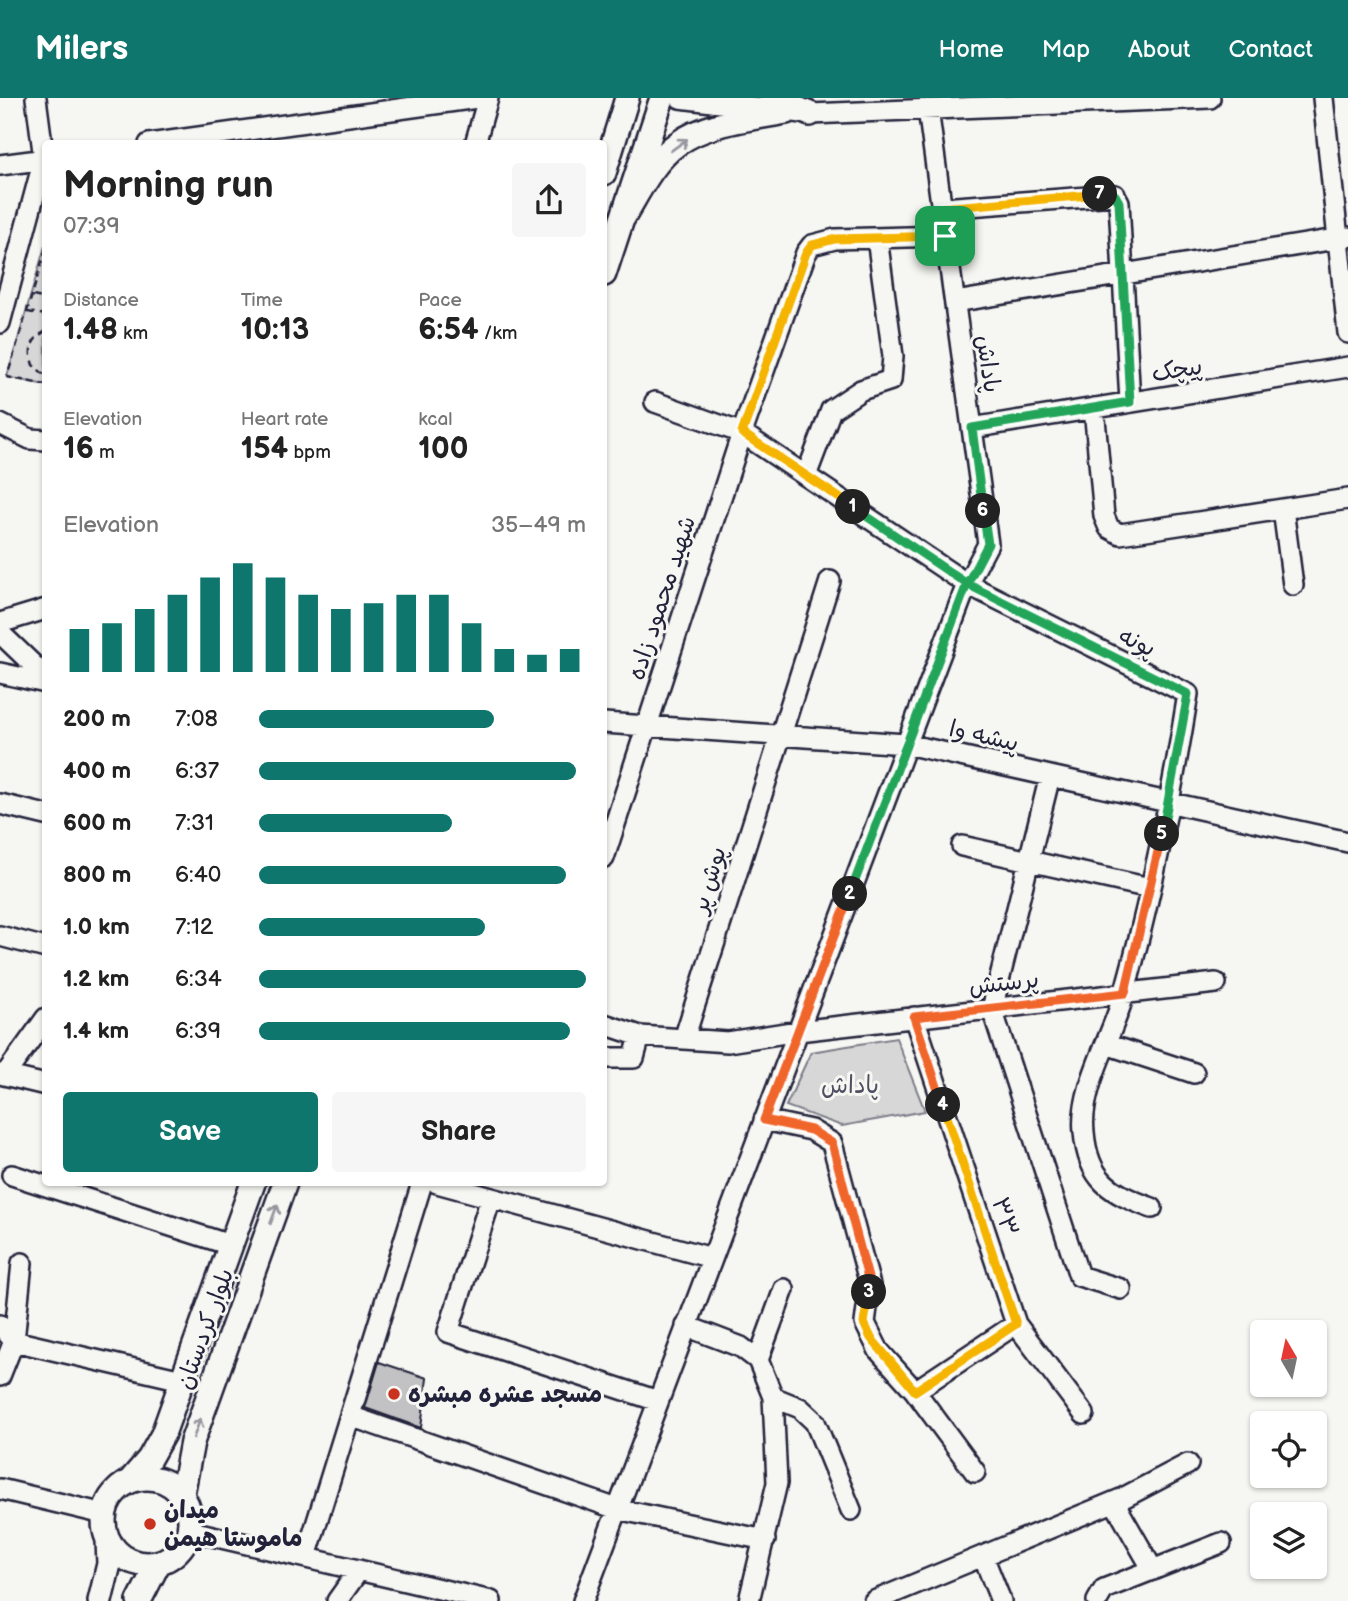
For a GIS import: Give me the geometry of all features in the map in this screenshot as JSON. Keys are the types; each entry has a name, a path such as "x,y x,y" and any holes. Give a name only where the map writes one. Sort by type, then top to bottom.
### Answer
{"main road":[{"path":"607,163 627,98"},
{"path":"607,265 662,98"},
{"path":"623,218 653,170 677,144 706,130 779,105 810,114"},
{"name":"بلوار کردستان","path":"130,1482 149,1459 163,1434 252,1186"},
{"name":"بلوار کردستان","path":"182,1494 192,1442 284,1186"},
{"path":"100,1601 108,1564 104,1514 109,1501 130,1482 144,1478 158,1479 182,1494 189,1507 191,1531 181,1549 158,1564 139,1601"},
{"path":"108,1541 129,1561 158,1564"}],"street":[{"path":"36,98 42,140"},
{"path":"178,140 477,98"},
{"path":"476,140 488,98"},
{"path":"680,98 779,105"},
{"path":"810,114 1210,98"},
{"path":"1323,98 1344,237 1348,333"},
{"name":"پاداش","path":"583,1601 967,584 988,544 928,109"},
{"path":"0,165 42,159"},
{"path":"0,323 42,170"},
{"path":"942,208 1115,195 1119,202 1130,402"},
{"name":"شهید محمود زاده","path":"607,849 742,433 806,253 812,245 823,241 945,236"},
{"path":"954,302 1344,237"},
{"path":"806,476 831,410 861,390 891,380 892,356 877,238"},
{"name":"پیچک","path":"972,428 1348,367"},
{"path":"655,401 742,433 967,584"},
{"path":"1094,408 1104,516 1109,528 1120,534 1348,499"},
{"path":"0,424 30,439 42,440"},
{"path":"1283,509 1293,584"},
{"name":"پوش پر","path":"684,1039 830,581"},
{"name":"پونه","path":"967,584 1188,694 1170,802"},
{"path":"0,623 42,611"},
{"path":"0,633 42,673"},
{"path":"0,673 42,682"},
{"name":"پیشه وا","path":"607,723 906,744 1348,842"},
{"path":"1050,776 992,1009 1079,1276 1121,1289"},
{"path":"1152,1208 1115,1195 1097,1175 1088,1155 1084,1132 1084,1104 1125,993 1170,802"},
{"path":"0,804 42,814"},
{"path":"962,846 1150,888"},
{"path":"0,936 42,947"},
{"name":"پرستش","path":"607,1025 639,1036 728,1042 798,1031 1216,983"},
{"name":"۳۳","path":"914,1017 1016,1324 1084,1414"},
{"path":"42,1023 2,1075 42,1084"},
{"path":"607,1058 634,1058 639,1036"},
{"path":"1107,1044 1195,1073"},
{"path":"764,1120 811,1130 832,1143 870,1285 864,1323 879,1351 915,1391 975,1472"},
{"path":"12,1175 42,1182"},
{"path":"61,1186 79,1190 230,1245"},
{"path":"306,1557 421,1186"},
{"path":"448,1186 712,1258"},
{"path":"491,1198 448,1332 658,1401"},
{"path":"0,1376 14,1340 22,1263"},
{"path":"758,1360 784,1289"},
{"path":"915,1391 1016,1324"},
{"path":"0,1325 14,1340 182,1380"},
{"path":"686,1326 741,1347 758,1360 773,1397 777,1483 749,1601"},
{"path":"773,1397 800,1408 815,1422 851,1510"},
{"path":"350,1416 617,1509 765,1539"},
{"path":"874,1601 1114,1502 1188,1464"},
{"path":"0,1489 104,1514"},
{"path":"1114,1502 1153,1570"},
{"path":"191,1531 491,1601"},
{"path":"1097,1601 1104,1589 1221,1543"},
{"path":"983,1556 1001,1601"},
{"path":"337,1601 359,1570"}],"path":[{"path":"42,263 7,377 42,385"},
{"path":"33,296 42,298"},
{"path":"28,312 42,314"},
{"path":"42,333 36,337 30,351 33,365 42,373"}],"green space":[{"path":"42,256 42,384 7,377"},
{"name":"پاداش","path":"896,1038 925,1111 842,1126 786,1106 811,1052"}],"building":[{"name":"مسجد عشره مبشره","path":"379,1362 427,1378 421,1428 365,1408"}],"place":[{"name":"مسجد عشره مبشره","path":"394,1394"},
{"name":"میدان ماموستا هیمن","path":"150,1524"}],"route":[{"path":"945,236 835,239 812,245 806,253 742,433 967,584 764,1120 811,1130 832,1143 843,1194 870,1285 864,1323 879,1351 915,1391 1016,1324 914,1017 1125,993 1170,802 1188,694 967,584 988,544 972,428 1130,402 1119,202 1115,195 1109,193 942,208 945,236"}]}
